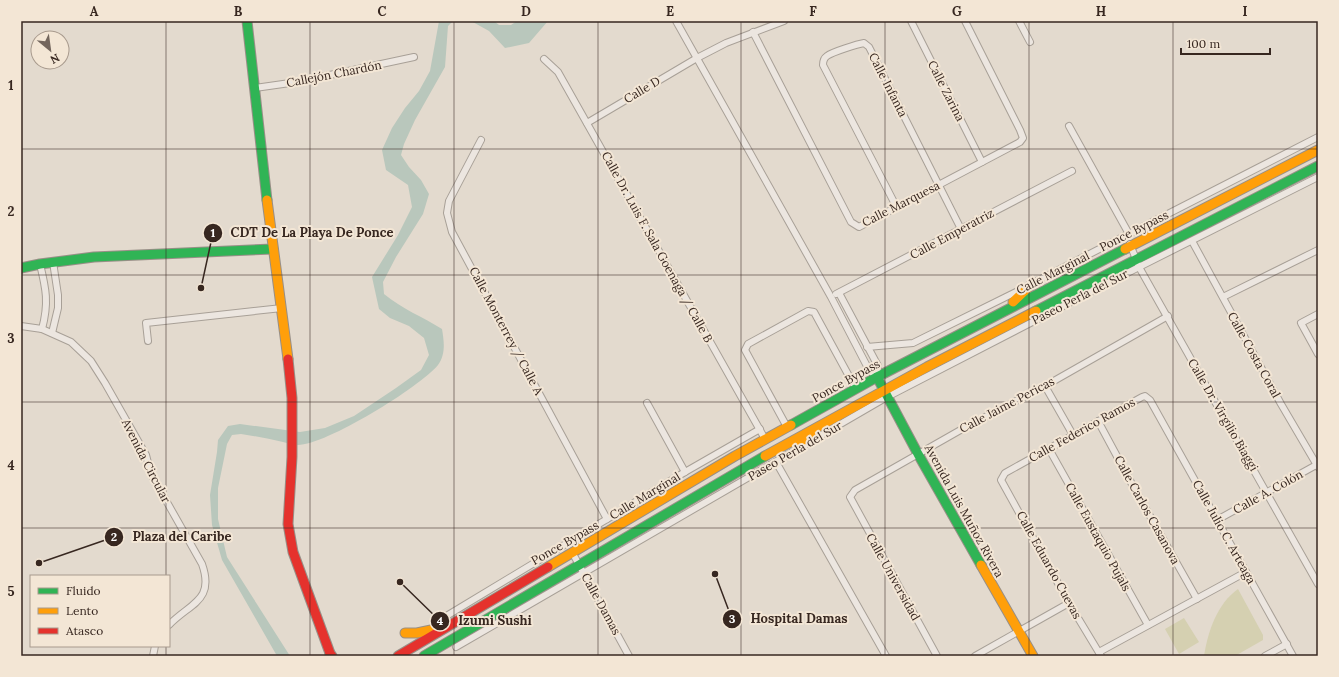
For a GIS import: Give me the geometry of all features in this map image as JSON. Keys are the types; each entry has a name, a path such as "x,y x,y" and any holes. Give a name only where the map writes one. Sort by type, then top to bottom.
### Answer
{"main road":[{"path":"247,21 273,249 282,308 292,398 292,457 288,524 293,552 331,656"},
{"name":"Ponce Bypass","path":"398,656 572,552 766,439 877,377 1318,150"},
{"name":"Ponce Bypass","path":"424,656 581,568 788,443 886,394 1138,263 1318,166"},
{"path":"21,268 94,256 273,249"},
{"path":"994,316 1018,298 1033,284"},
{"name":"Avenida Luis Muñoz Rivera","path":"877,377 918,454 1032,656"},
{"path":"788,443 816,438"},
{"path":"405,633 421,633 450,625"},
{"path":"432,651 456,646"}],"street":[{"path":"676,21 831,297 869,370 877,377"},
{"name":"Calle D","path":"587,123 697,58 726,43 784,21"},
{"name":"Calle Zarina","path":"910,21 982,162"},
{"name":"Calle Marquesa","path":"753,32 851,222 859,227 896,206 940,185 1020,142 1023,138 965,21"},
{"path":"1019,21 1030,42"},
{"name":"Calle Infanta","path":"896,206 823,65 823,60 827,55 859,44 864,44 869,47 962,229"},
{"name":"Callejón Chardón","path":"254,88 297,82 414,58"},
{"name":"Calle Dr. Luis F. Sala Goenaga / Calle B","path":"544,59 558,72 766,439"},
{"name":"Calle Dr. Virgilio Biaggi","path":"1069,126 1128,234 1130,246 1138,263 1318,584"},
{"name":"Calle Marginal","path":"867,347 913,343 1033,284 1318,137"},
{"name":"Calle Monterrey / Calle A","path":"481,140 449,201 447,213 452,232 607,519"},
{"name":"Calle Emperatriz","path":"831,297 1072,171"},
{"path":"1138,263 1192,241 1318,177"},
{"name":"Calle Costa Coral","path":"1192,241 1281,404 1317,465"},
{"path":"1223,297 1318,250"},
{"path":"52,333 58,308 58,295 53,262"},
{"path":"40,264 47,300 42,329"},
{"path":"839,293 878,366 877,377"},
{"path":"148,341 146,323 282,308"},
{"path":"788,427 745,350 748,344 808,311 814,312 856,389"},
{"path":"1318,314 1301,323 1318,354"},
{"name":"Calle Jaime Pericas","path":"850,497 855,490 918,454 1045,386 1168,316"},
{"path":"845,324 854,320"},
{"name":"Avenida Circular","path":"21,326 42,329 52,333 71,342 87,356 105,383 146,455 151,474 202,564 206,578 203,594 199,601 170,623"},
{"path":"1045,386 1073,435"},
{"name":"Paseo Perla del Sur","path":"456,646 581,568 776,462 886,394"},
{"name":"Calle Federico Ramos","path":"1005,473 1143,396 1149,399 1155,409"},
{"path":"646,403 684,472"},
{"name":"Calle Julio C. Arteaga","path":"1155,409 1293,656"},
{"name":"Calle Carlos Casanova","path":"1098,421 1133,486 1198,598"},
{"name":"Calle Marginal","path":"448,615 684,472 760,429"},
{"name":"Calle Eustaquio Pujals","path":"1049,448 1148,625"},
{"path":"776,462 886,656"},
{"name":"Calle A. Colón","path":"1217,520 1317,465"},
{"name":"Calle Eduardo Cuevas","path":"1005,473 1002,480 1069,603 1100,654"},
{"name":"Calle Universidad","path":"850,497 937,656"},
{"name":"Calle Damas","path":"572,552 629,656"},
{"path":"1100,654 1148,625 1246,572"},
{"path":"975,656 1069,603"},
{"path":"1265,656 1286,644"}],"shaded area":[{"path":"439,21 453,21 448,26 445,67 415,120 404,144 401,155 409,167 421,180 429,194 423,214 396,257 383,282 384,294 405,309 442,329 444,347 441,361 428,375 393,400 329,436 298,445 241,434 232,435 227,444 218,488 218,519 227,557 290,656 277,656 222,560 212,525 210,495 218,440 228,426 240,424 300,432 325,428 354,416 396,388 421,370 429,355 424,338 409,326 390,318 379,309 372,277 398,235 412,207 408,185 386,170 382,150 392,128 405,108 419,91 430,71"},
{"path":"471,21 494,21 499,25 511,25 517,21 548,21 529,43 505,48 489,31"},
{"path":"1238,589 1263,635 1263,640 1235,656 1204,656 1208,637 1219,610 1224,602"},
{"path":"1184,618 1199,642 1179,654 1165,629"}],"traffic: fast":[{"path":"247,21 267,200"},
{"path":"1036,311 1318,166"},
{"path":"21,268 94,257 273,249"},
{"path":"791,425 877,377 1125,249"},
{"path":"877,377 918,454 981,565"},
{"path":"424,656 765,456"}],"traffic: slow":[{"path":"1125,249 1318,150"},
{"path":"267,200 288,359"},
{"path":"1013,302 1033,283"},
{"path":"765,456 927,367 1036,311"},
{"path":"548,567 735,456 791,425"},
{"path":"797,441 816,438"},
{"path":"981,565 1033,656"},
{"path":"405,633 417,633 436,629"}],"traffic: jam":[{"path":"288,359 292,398 292,457 288,524 293,552 331,656"},
{"path":"398,656 548,567"}],"place":[{"name":"CDT De La Playa De Ponce","path":"201,288"},
{"name":"Plaza del Caribe","path":"39,563"},
{"name":"Hospital Damas","path":"715,574"},
{"name":"Izumi Sushi","path":"400,582"}]}
